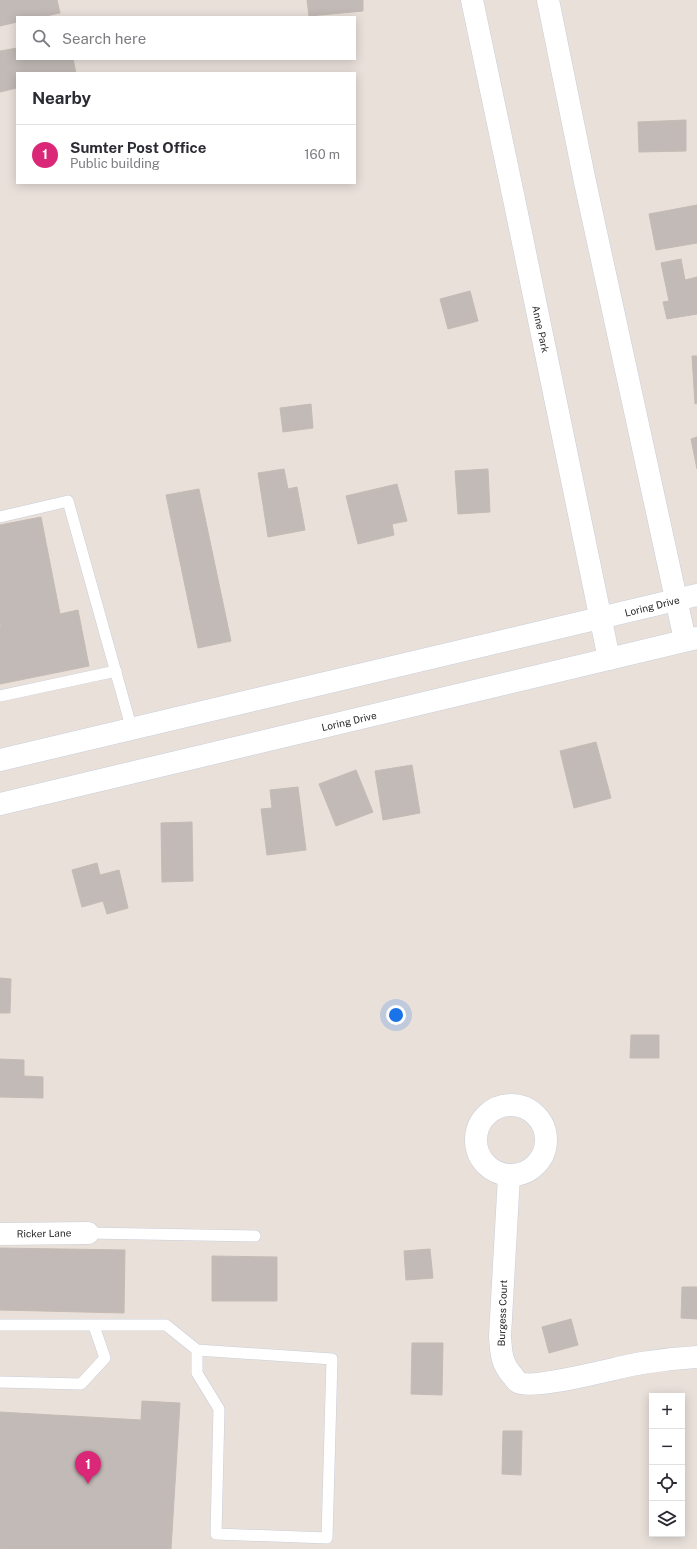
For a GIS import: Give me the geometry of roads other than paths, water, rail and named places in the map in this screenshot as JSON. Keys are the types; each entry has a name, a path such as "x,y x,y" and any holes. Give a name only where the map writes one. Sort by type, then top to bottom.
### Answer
{"street":[{"name":"Anne Park","path":"472,0 609,659"},
{"path":"548,0 585,182 676,600 691,639"},
{"name":"Loring Drive","path":"0,760 132,730 697,595"},
{"name":"Loring Drive","path":"0,804 691,639"},
{"name":"Burgess Court","path":"509,1176 500,1336 501,1356 506,1368 519,1383 530,1384 578,1378 640,1363 697,1357"},
{"name":"Ricker Lane","path":"0,1234 88,1233"}],"lane":[{"path":"0,517 68,501 132,730"},
{"path":"0,696 116,671"},
{"path":"88,1233 255,1236"},
{"path":"0,1325 166,1325 197,1350 332,1360 327,1538 216,1534 220,1409 197,1373 197,1350"},
{"path":"0,1382 81,1384 105,1358 94,1326"}],"place":[{"name":"Sumter Post Office","path":"88,1484"}]}
